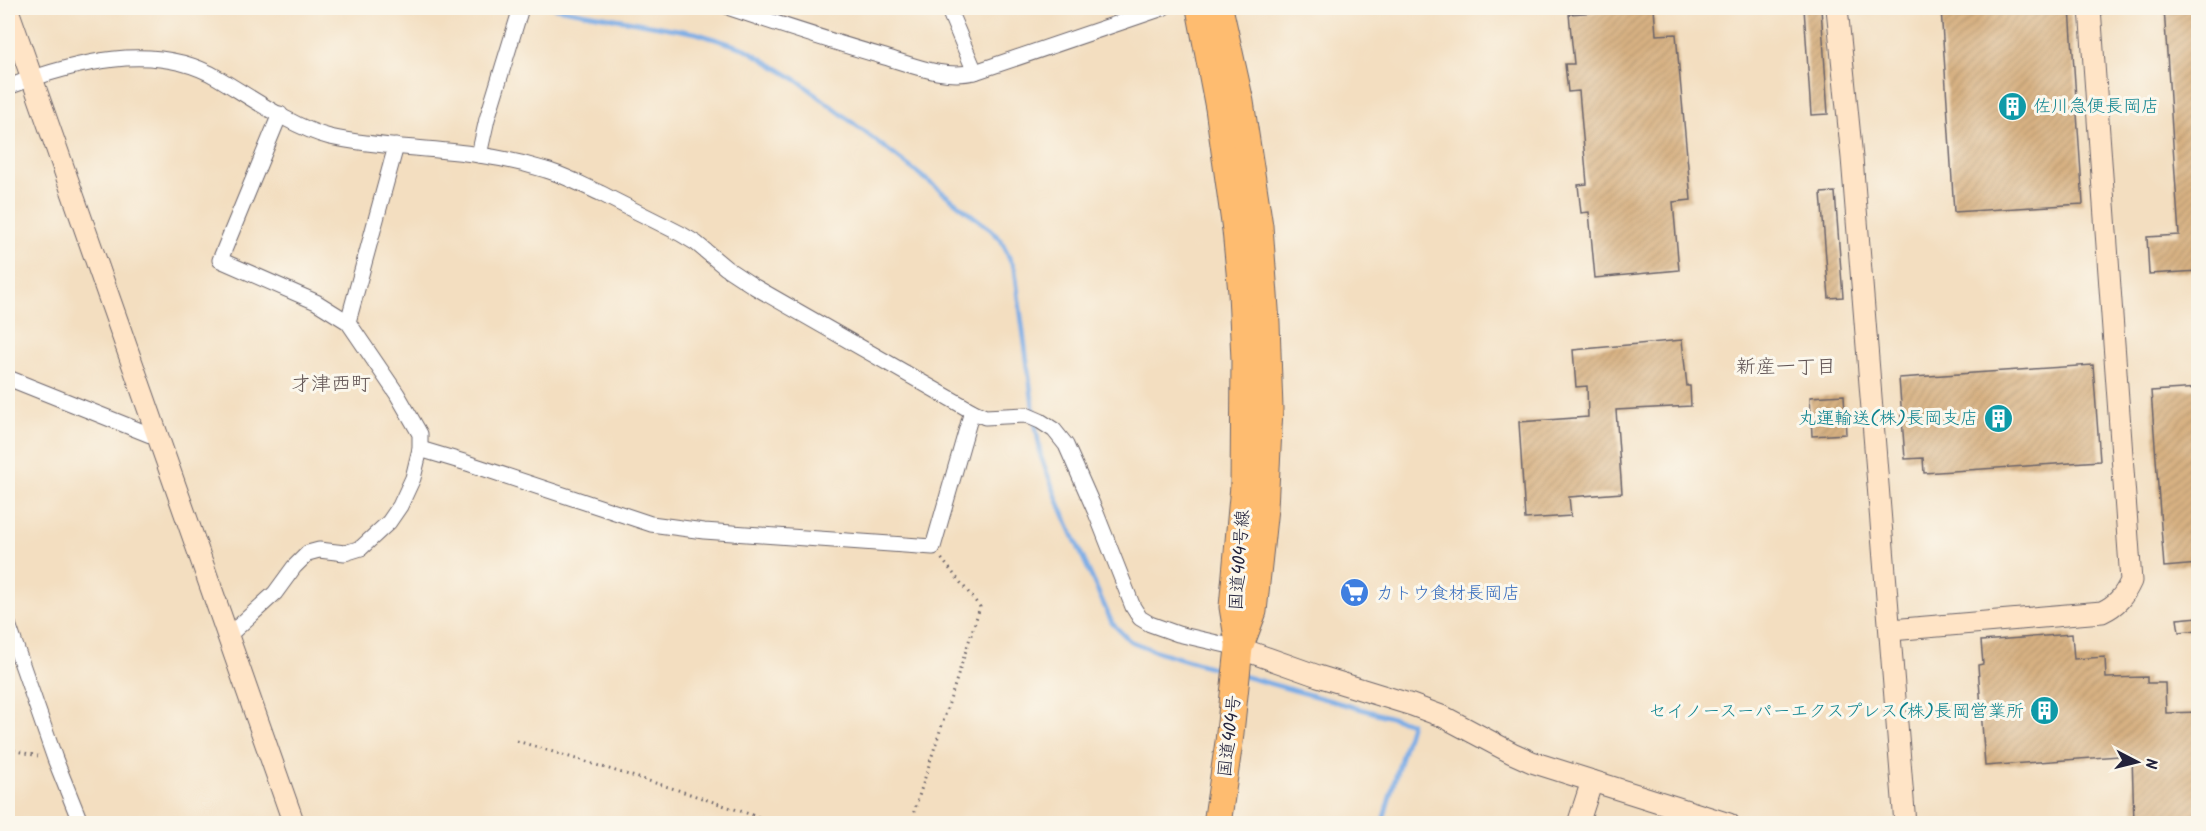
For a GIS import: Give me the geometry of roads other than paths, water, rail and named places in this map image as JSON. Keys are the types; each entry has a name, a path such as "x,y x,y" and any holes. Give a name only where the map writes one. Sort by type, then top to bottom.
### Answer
{"highway":[{"name":"国道404号線","path":"1200,8 1219,108 1242,292 1245,360 1244,486 1233,607 1239,648"},
{"name":"国道404号線","path":"1219,8 1240,102 1259,226 1269,398 1264,507 1253,611 1239,648"},
{"name":"国道404号","path":"1217,824 1239,648"}],"street":[{"path":"479,155 487,119 521,8"},
{"path":"730,8 841,45 941,74 959,75 975,72 1163,8"},
{"path":"948,8 975,72"},
{"path":"1837,8 1852,158 1905,824"},
{"path":"1890,630 2102,612 2113,607 2124,595 2131,581 2090,8"},
{"path":"8,10 294,824"},
{"path":"8,87 31,78 97,62 133,58 166,59 196,66 280,114 328,136 479,155 548,170 681,234 755,287 972,411 985,417 1026,415 1054,430 1066,445 1133,607 1140,618 1164,630 1239,648 1318,676 1412,705 1444,717 1512,753 1729,824"},
{"path":"228,636 275,593 294,567 308,553 319,550 345,553 361,548 389,522 400,506 413,478 420,449 420,434 411,416 348,322 316,302 220,260 280,114"},
{"path":"348,322 396,146"},
{"path":"8,378 159,438"},
{"path":"420,449 651,524 704,531 933,547 972,411"},
{"path":"8,624 55,759 81,824"},
{"path":"1578,824 1592,781"}],"waterway":[{"path":"555,8 696,33 746,49 800,82 990,229 1001,240 1015,270 1034,414"},
{"path":"1035,422 1041,457 1060,506 1112,623 1130,641 1227,672"},
{"path":"1243,676 1411,723 1382,824"}],"place":[{"name":"佐川急便長岡店","path":"2012,106"},
{"name":"丸運輸送(株)長岡支店","path":"1999,418"},
{"name":"カトウ食材長岡店","path":"1355,593"},
{"name":"セイノースーパーエクスプレス(株)長岡営業所","path":"2045,711"}],"district":[{"name":"新産一丁目","path":"1786,366"},
{"name":"才津西町","path":"331,383"}]}
